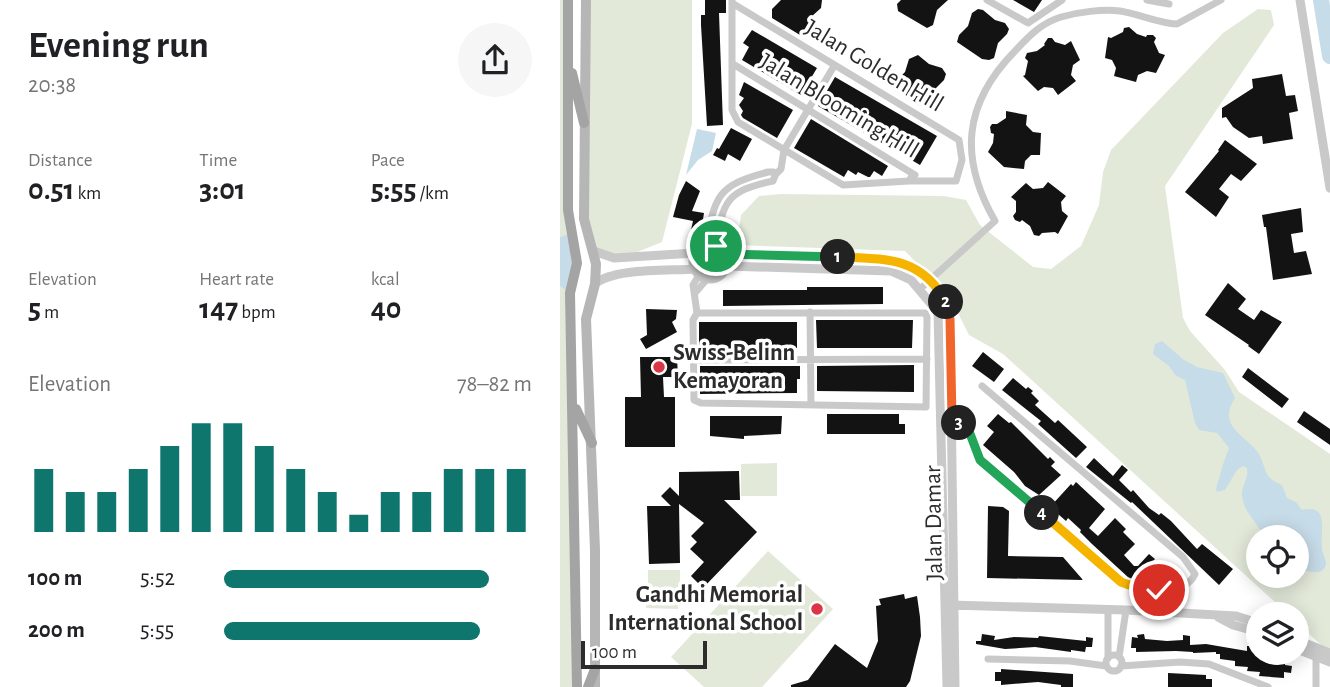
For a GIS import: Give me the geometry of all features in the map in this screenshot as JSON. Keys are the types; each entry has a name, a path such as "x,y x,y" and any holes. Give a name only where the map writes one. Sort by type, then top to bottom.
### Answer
{"main road":[{"path":"568,0 568,210 565,235 577,263 570,293 578,687"},
{"path":"586,0 584,219 594,251 595,284 586,319 595,550 595,687"},
{"path":"568,60 584,123"},
{"path":"560,286 567,288 570,293"},
{"path":"573,404 592,443"},
{"path":"588,687 595,669"}],"street":[{"path":"987,0 1028,23 1062,0"},
{"path":"1147,0 1169,4"},
{"path":"920,289 995,221 982,194 972,162 970,152 973,121 978,105 1001,65 1036,29 1063,16 1104,11 1120,11 1177,24 1221,0"},
{"path":"1300,0 1330,188"},
{"path":"732,1 732,110 743,125 843,185 911,177"},
{"name":"Jalan Golden Hill","path":"732,1 960,140 962,160 956,181 926,181"},
{"name":"Jalan Blooming Hill","path":"733,64 911,177 926,181"},
{"path":"716,246 726,202 737,192 755,184 773,181 781,169 784,150 834,65"},
{"path":"706,245 711,216 721,192 733,183 751,176 771,171 775,175"},
{"path":"594,251 614,258 695,253 706,245 716,246 726,254 727,266 719,276 616,275 601,278 595,284"},
{"path":"695,253 700,274 695,293 697,313 693,320 694,400 701,403 926,407 925,313 697,313"},
{"name":"Jalan Damar","path":"726,254 893,260 919,270 944,298 950,313 947,408 947,687"},
{"path":"614,258 610,259 607,267 608,271 616,275"},
{"name":"Jalan Damar","path":"727,266 891,271 906,276 939,312 947,408 952,419 947,444"},
{"path":"810,312 811,405"},
{"path":"694,360 927,359"},
{"path":"952,419 969,431 980,460 1121,582 1140,589 1159,590 1185,586 1192,581 1195,574 1182,557 982,386"},
{"path":"949,605 1108,609 1236,616 1246,619"},
{"name":"Jalan Damar","path":"949,605 955,687"},
{"path":"1108,609 1107,662 1112,671 1119,669 1126,610"},
{"path":"1215,616 1246,629"},
{"path":"1309,645 1330,653"},
{"path":"1309,655 1330,662"},
{"path":"988,659 1107,662 1113,656 1120,661 1209,664 1268,687"},
{"path":"1316,658 1316,687"}],"green space":[{"path":"560,0 568,0 570,233 560,237"},
{"path":"584,0 692,0 692,124 662,242 625,257 594,251 584,219"},
{"path":"1258,9 1271,10 1274,25 1165,186 1183,318 1190,331 1225,370 1239,392 1330,454 1330,653 1309,634 1309,602 1275,602 1260,588 1309,588 1309,525 1246,525 1246,576 1003,354 969,335 950,297 905,251 737,245 741,215 759,196 944,196 966,200 980,225 1033,267 1051,269 1081,246 1099,205 1103,172 1111,150 1223,33"},
{"path":"560,286 570,292 577,687 560,687"},
{"path":"777,463 777,496 741,496 741,464"},
{"path":"768,551 833,609 762,687 704,687 671,657"},
{"path":"648,570 680,570 680,590 648,590"},
{"path":"646,591 679,591 678,609 646,608"}],"water":[{"path":"697,129 716,133 712,151 698,160 686,175"},
{"path":"570,233 577,258 570,293 560,286 560,237"},
{"path":"1162,341 1184,360 1197,367 1223,373 1235,398 1230,409 1231,425 1255,449 1267,474 1282,485 1287,498 1296,502 1302,510 1311,509 1320,515 1322,549 1326,563 1323,570 1309,571 1309,525 1257,525 1243,502 1242,492 1247,468 1243,466 1237,470 1225,490 1217,492 1229,448 1217,433 1199,430 1185,380 1175,375 1169,366 1153,354 1155,344"}],"building":[{"path":"705,0 726,0 726,13 719,13 723,125 707,126 701,25 701,15 705,15"},
{"path":"781,0 822,0 821,8 811,17 807,32 800,35 772,18 772,9"},
{"path":"901,0 948,0 937,10 933,25 927,28 898,11 897,4"},
{"path":"1013,0 1042,0 1034,12"},
{"path":"978,9 1005,23 1009,29 998,43 994,58 989,60 982,59 957,42 959,35 968,26 972,13"},
{"path":"1129,27 1146,37 1153,35 1159,53 1165,55 1156,73 1147,71 1138,75 1136,82 1114,76 1116,68 1112,60 1105,58 1108,37 1111,38"},
{"path":"752,30 817,68 801,95 742,60 749,47 743,43"},
{"path":"1048,38 1065,45 1071,41 1080,60 1073,65 1071,75 1076,81 1058,95 1053,88 1044,87 1038,91 1023,76 1028,61 1025,58 1027,53 1037,51 1045,45"},
{"path":"918,55 929,64 942,68 946,74 935,89 931,103 926,106 919,105 895,87 896,81 905,72 909,59"},
{"path":"1282,74 1286,96 1295,95 1298,111 1289,113 1293,139 1263,144 1262,136 1249,138 1233,127 1226,117 1222,118 1222,108 1253,88 1252,79"},
{"path":"835,77 937,136 920,165 818,106"},
{"path":"744,82 793,110 777,138 741,115 743,111 739,105 744,98 739,95"},
{"path":"1006,111 1027,115 1026,125 1033,132 1041,133 1040,155 1031,155 1025,161 1024,169 1004,167 988,152 994,134 991,133 990,127 1006,118"},
{"path":"811,119 888,166 882,176 874,171 870,177 858,172 856,175 848,170 844,177 794,148"},
{"path":"731,128 752,139 740,161 728,154 725,161 713,155"},
{"path":"1225,140 1257,164 1241,181 1231,174 1219,189 1229,197 1216,217 1185,192"},
{"path":"686,181 700,191 692,211 704,213 701,232 691,230 693,221 673,217"},
{"path":"1048,182 1066,196 1061,202 1062,211 1068,216 1058,234 1055,232 1034,235 1030,226 1022,220 1015,220 1013,216 1016,212 1016,201 1011,197 1026,183 1033,189 1043,188"},
{"path":"1301,208 1303,232 1291,234 1294,253 1306,251 1312,274 1273,280 1262,215"},
{"path":"1228,283 1246,299 1238,309 1254,320 1261,310 1282,322 1259,354 1205,315"},
{"path":"807,287 883,287 883,304 723,306 723,290 807,290"},
{"path":"646,309 677,310 676,319 672,322 677,332 646,349 640,339 647,335"},
{"path":"816,320 913,320 912,348 817,348"},
{"path":"699,322 797,322 797,348 699,349"},
{"path":"983,352 1004,369 994,382 972,366"},
{"path":"640,357 677,357 678,377 663,377 664,397 675,397 675,447 625,447 625,397 641,397"},
{"path":"914,365 914,392 817,391 817,366"},
{"path":"700,366 800,366 800,379 797,379 797,393 700,394"},
{"path":"1248,368 1289,399 1282,408 1242,377"},
{"path":"1013,378 1026,389 1028,387 1033,391 1031,393 1039,401 1035,405 1055,423 1058,420 1087,447 1076,458 1038,424 1041,421 1002,390"},
{"path":"1304,411 1330,429 1330,445 1297,422"},
{"path":"827,414 899,414 899,424 905,424 905,434 827,434"},
{"path":"998,414 1011,422 1048,459 1050,457 1055,462 1051,466 1061,475 1039,495 1025,486 1014,472 983,445 994,432 987,426"},
{"path":"710,416 782,416 781,434 744,436 744,439 710,436"},
{"path":"1094,458 1113,476 1122,465 1128,470 1119,480 1131,492 1133,490 1149,508 1171,521 1197,549 1202,544 1233,569 1219,585 1132,502 1086,467"},
{"path":"739,471 740,500 724,500 757,532 703,588 691,576 704,562 690,549 697,542 691,536 704,523 679,504 680,563 649,564 647,506 671,506 661,496 670,487 679,496 679,472"},
{"path":"1076,482 1105,509 1089,528 1098,536 1115,518 1126,529 1123,532 1135,544 1124,555 1134,566 1138,566 1149,554 1155,559 1153,561 1172,576 1167,583 1158,580 1155,584 1150,583 1141,576 1136,581 1130,579 1068,518 1066,521 1050,507"},
{"path":"988,506 1003,507 1009,511 1008,556 1063,557 1083,580 987,578"},
{"path":"904,594 905,599 917,596 921,636 910,681 906,687 791,687 808,680 835,644 867,668 878,641 876,606 881,605 879,599"},
{"path":"982,634 995,636 994,640 1039,636 1086,641 1086,637 1093,638 1092,647 1086,647 1085,652 1071,652 1035,647 1005,649 976,644 976,641 981,641"},
{"path":"1144,634 1145,639 1167,641 1183,640 1183,635 1190,636 1190,645 1206,644 1246,651 1246,665 1292,666 1291,673 1284,672 1284,678 1259,676 1260,672 1247,671 1248,667 1235,666 1235,661 1220,659 1220,654 1216,652 1136,652 1136,648 1131,648 1132,637 1138,638 1137,635"},
{"path":"1001,669 1073,674 1073,687 1038,682 1001,685 1001,681 995,681 995,672 1001,672"},
{"path":"1168,673 1206,675 1206,679 1212,679 1212,687 1168,687"}],"waterway":[{"path":"1321,0 1330,56"}],"place":[{"name":"Swiss-Belinn Kemayoran","path":"659,367"},
{"name":"Gandhi Memorial International School","path":"817,609"}],"route":[{"path":"716,246 726,254 893,260 919,270 948,305 952,419 969,431 980,460 1121,582 1140,589 1159,590"}]}
